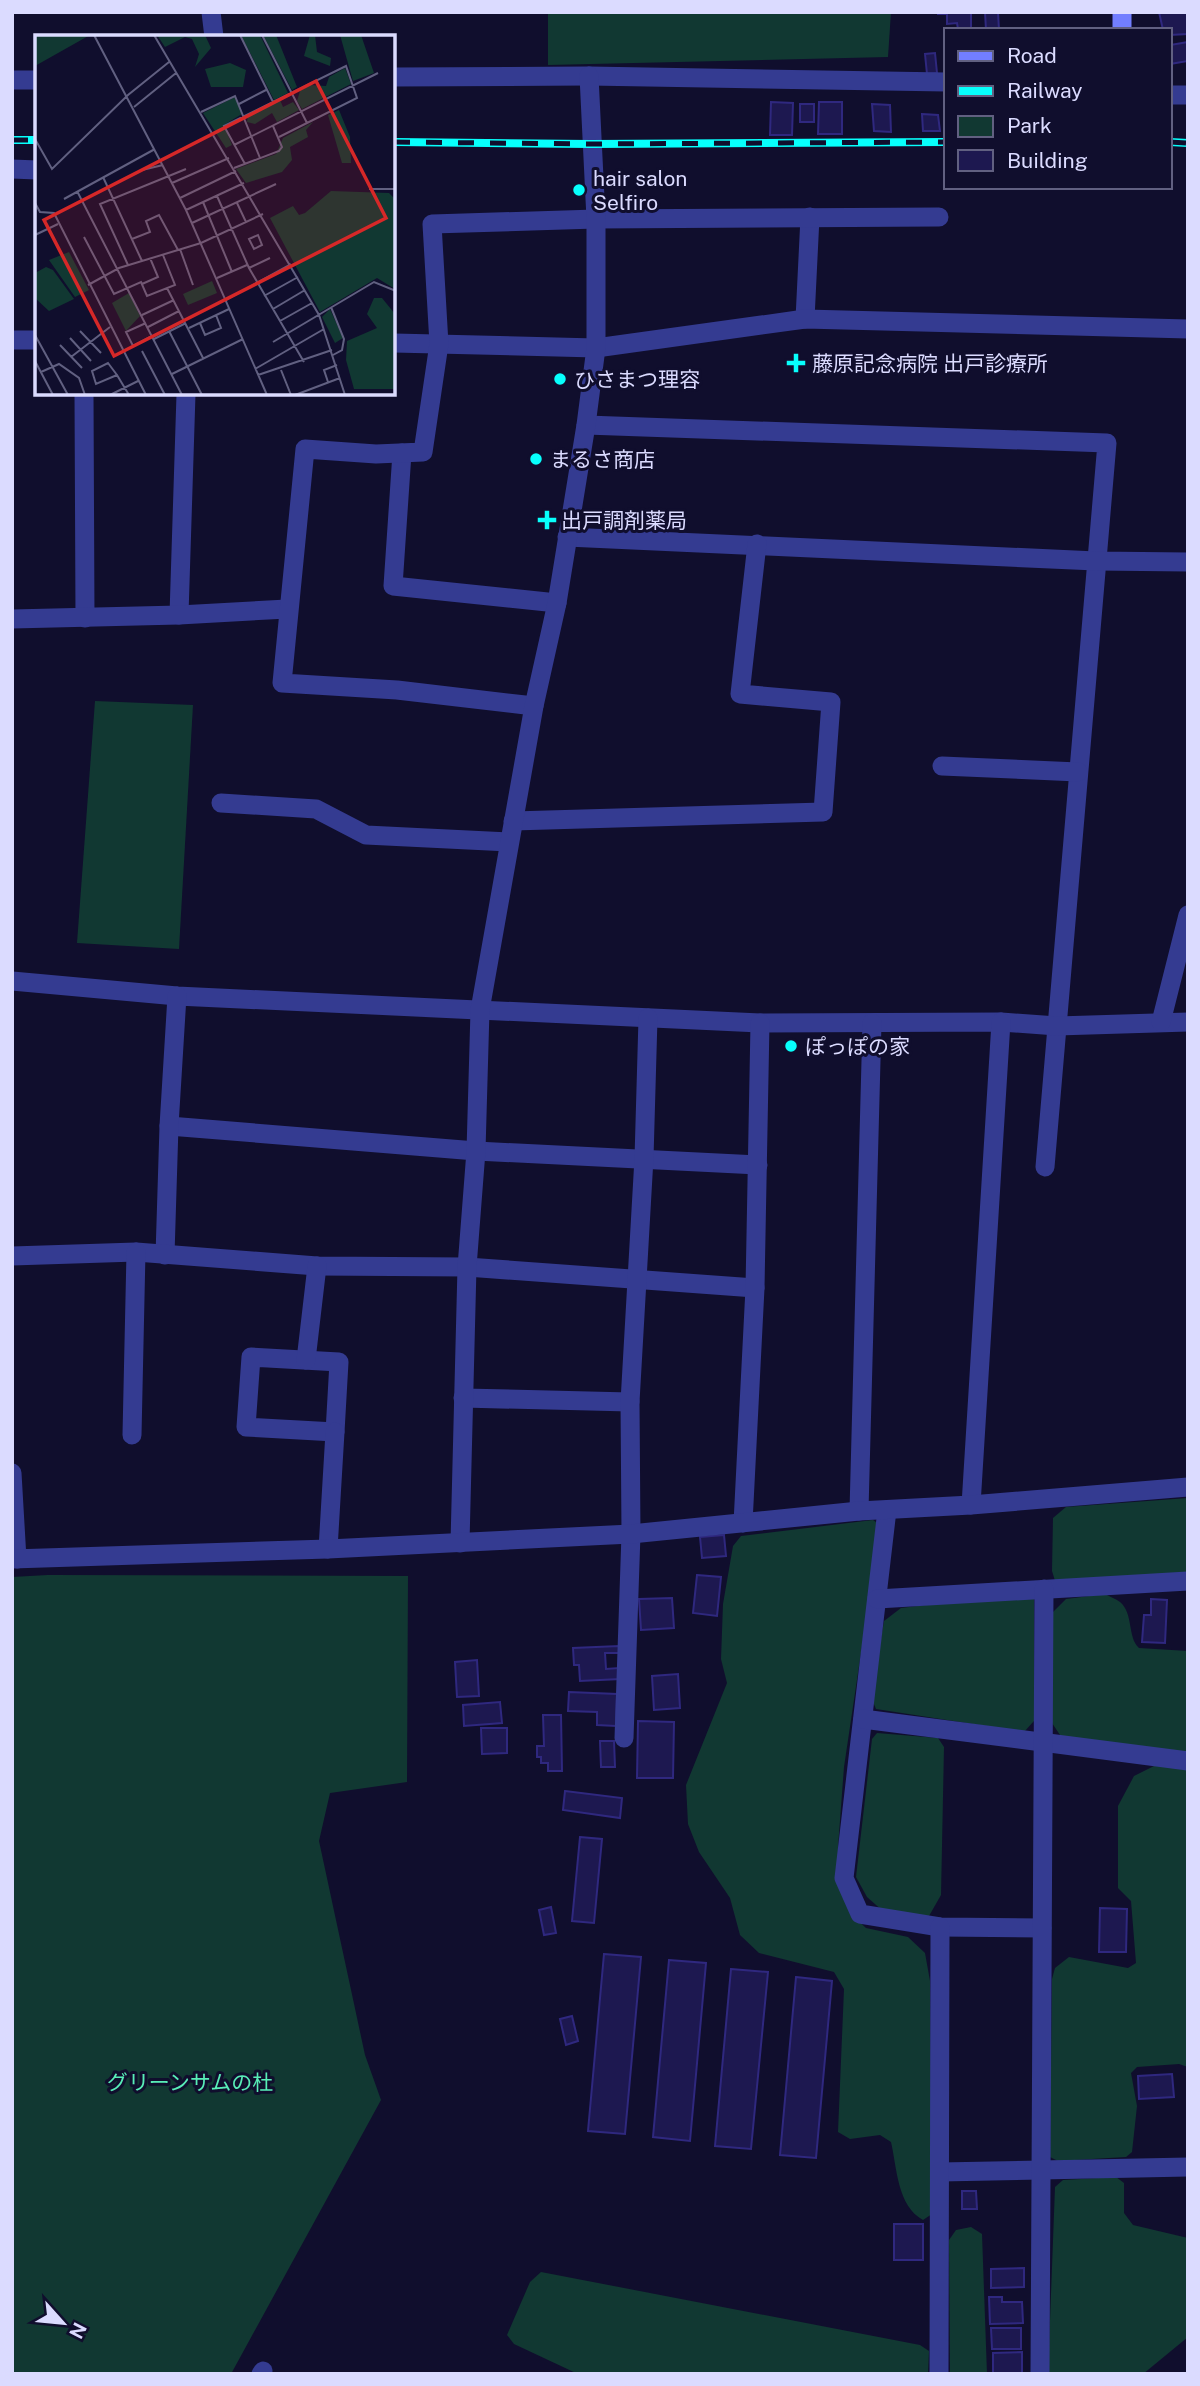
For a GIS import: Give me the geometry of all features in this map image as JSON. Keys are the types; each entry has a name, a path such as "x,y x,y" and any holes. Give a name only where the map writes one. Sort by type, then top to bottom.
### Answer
{"street":[{"path":"211,12 214,35"},
{"path":"396,77 589,76 944,82"},
{"path":"460,1543 467,1267 476,1151 480,1010 534,706 557,604 596,348 596,219 589,76"},
{"path":"12,80 35,80"},
{"path":"12,169 35,170"},
{"path":"534,706 397,690 282,683 287,609 305,449 376,454 423,452 439,344 432,224 596,219 939,216"},
{"path":"805,319 810,217"},
{"path":"396,343 596,348 805,319 1188,329"},
{"path":"12,340 35,340"},
{"path":"84,396 85,618"},
{"path":"179,615 186,396"},
{"path":"586,425 1107,443 1045,1167"},
{"path":"402,453 393,586 557,604"},
{"path":"567,537 1096,561 1188,562"},
{"path":"513,821 823,813 831,702 740,694 757,544"},
{"path":"12,619 287,609"},
{"path":"942,766 1079,772"},
{"path":"220,803 316,809 366,835 509,842"},
{"path":"1161,1022 1188,915"},
{"path":"12,981 177,996 760,1023 1001,1022 1057,1026 1188,1022"},
{"path":"165,1255 177,996"},
{"path":"624,1738 631,1534 630,1402 644,1158 648,1017"},
{"path":"971,1505 1001,1022"},
{"path":"743,1523 755,1288 760,1023"},
{"path":"859,1511 872,1023"},
{"path":"169,1126 476,1151 758,1165"},
{"path":"12,1256 136,1252 317,1266 467,1267 755,1288"},
{"path":"132,1435 136,1252"},
{"path":"306,1360 317,1266"},
{"path":"328,1549 335,1432 339,1362 251,1356 246,1427 335,1432"},
{"path":"463,1398 630,1402"},
{"path":"12,1473 15,1559 328,1549 631,1534 859,1511 971,1505 1188,1487"},
{"path":"887,1510 844,1878 860,1914 940,1927 1042,1928"},
{"path":"877,1599 1188,1581"},
{"path":"1040,2374 1044,1589"},
{"path":"863,1719 1188,1761"},
{"path":"939,2374 940,1927"},
{"path":"940,2172 1188,2167"}],"green space":[{"path":"548,12 891,12 888,57 548,65"},
{"path":"95,701 193,705 179,949 77,943"},
{"path":"1188,1498 1188,1574 1056,1584 1052,1571 1053,1518 1066,1507"},
{"path":"873,1520 880,1525 844,1767 838,1847 839,1885 851,1914 866,1928 908,1937 925,1953 930,1981 932,2214 923,2220 914,2214 903,2196 891,2142 880,2135 850,2139 838,2132 844,1989 834,1972 759,1953 740,1935 730,1898 699,1852 688,1824 686,1785 727,1683 721,1659 723,1604 733,1546 741,1536"},
{"name":"グリーンサムの杜","path":"408,1576 407,1782 330,1793 319,1841 365,2055 381,2100 231,2374 12,2374 12,1577"},
{"path":"1027,1593 1034,1596 1034,1721 1024,1732 876,1709 871,1697 884,1621 901,1608"},
{"path":"1105,1594 1124,1607 1133,1638 1139,1648 1188,1651 1188,1754 1062,1738 1052,1723 1052,1613 1066,1599"},
{"path":"877,1733 938,1738 944,1747 941,1895 929,1916 884,1912 867,1897 856,1877 872,1739"},
{"path":"1162,1762 1188,1770 1188,2067 1179,2064 1137,2067 1131,2073 1137,2106 1132,2152 1126,2157 1058,2161 1050,2157 1052,1979 1055,1968 1069,1957 1128,1968 1136,1963 1131,1901 1118,1888 1118,1806 1134,1776"},
{"path":"1116,2177 1124,2183 1124,2213 1133,2225 1188,2238 1188,2337 1143,2374 1048,2374 1055,2187 1063,2180"},
{"path":"971,2227 982,2234 987,2374 950,2374 949,2240 956,2230"},
{"path":"541,2272 920,2345 929,2351 928,2374 578,2374 514,2344 507,2335 530,2282"}],"building":[{"path":"971,12 971,28 958,28 957,23 947,24 947,14 938,14"},
{"path":"985,12 998,12 999,28 986,28"},
{"path":"1159,12 1188,12 1188,34 1172,35 1172,28 1163,28"},
{"path":"1188,42 1188,61 1172,64 1172,45"},
{"path":"935,53 937,73 927,74 925,54"},
{"path":"771,102 793,103 792,135 770,135"},
{"path":"819,102 842,102 842,134 818,134"},
{"path":"800,104 814,104 814,122 800,122"},
{"path":"872,104 890,105 891,132 874,131"},
{"path":"922,114 938,115 940,131 923,131"},
{"path":"724,1535 726,1556 702,1558 700,1537"},
{"path":"697,1575 721,1577 717,1616 693,1613"},
{"path":"672,1598 674,1628 641,1630 639,1599"},
{"path":"1151,1599 1167,1600 1165,1643 1142,1642 1144,1615 1151,1615"},
{"path":"619,1646 620,1653 605,1653 606,1669 619,1668 620,1679 580,1681 579,1665 574,1665 573,1648"},
{"path":"477,1660 479,1696 457,1697 455,1662"},
{"path":"678,1674 680,1708 654,1710 652,1676"},
{"path":"569,1692 617,1694 616,1726 597,1725 597,1712 568,1711"},
{"path":"500,1702 502,1723 464,1726 463,1705"},
{"path":"543,1715 561,1715 562,1771 548,1771 548,1763 541,1763 541,1757 537,1757 537,1746 544,1746"},
{"path":"638,1721 674,1722 673,1778 637,1778"},
{"path":"481,1728 507,1728 507,1753 482,1754"},
{"path":"600,1741 614,1741 615,1767 601,1767"},
{"path":"565,1791 622,1798 620,1818 563,1810"},
{"path":"580,1837 602,1839 594,1923 572,1921"},
{"path":"551,1907 556,1933 544,1935 539,1910"},
{"path":"1100,1908 1127,1909 1126,1952 1099,1952"},
{"path":"604,1954 641,1957 625,2134 588,2131"},
{"path":"669,1960 706,1963 690,2141 653,2137"},
{"path":"731,1969 768,1972 751,2149 715,2146"},
{"path":"796,1977 832,1981 816,2158 780,2155"},
{"path":"572,2016 578,2041 566,2045 560,2019"},
{"path":"1172,2074 1174,2097 1139,2099 1138,2076"},
{"path":"962,2191 976,2191 977,2209 962,2209"},
{"path":"894,2224 923,2224 923,2260 894,2260"},
{"path":"1024,2268 1024,2287 991,2288 991,2269"},
{"path":"989,2297 1002,2297 1002,2302 1022,2302 1023,2323 990,2324"},
{"path":"991,2328 1021,2328 1021,2349 992,2349"},
{"path":"1022,2352 1022,2373 993,2374 993,2353"}],"railway":[{"path":"12,140 35,140"},
{"path":"396,142 944,142"},
{"path":"1172,142 1188,143"}],"place":[{"name":"hair salon Selfiro","path":"579,190"},
{"name":"藤原記念病院 出戸診療所","path":"796,363"},
{"name":"ひさまつ理容","path":"560,379"},
{"name":"まるさ商店","path":"536,459"},
{"name":"出戸調剤薬局","path":"547,520"},
{"name":"ぽっぽの家","path":"791,1046"}]}
